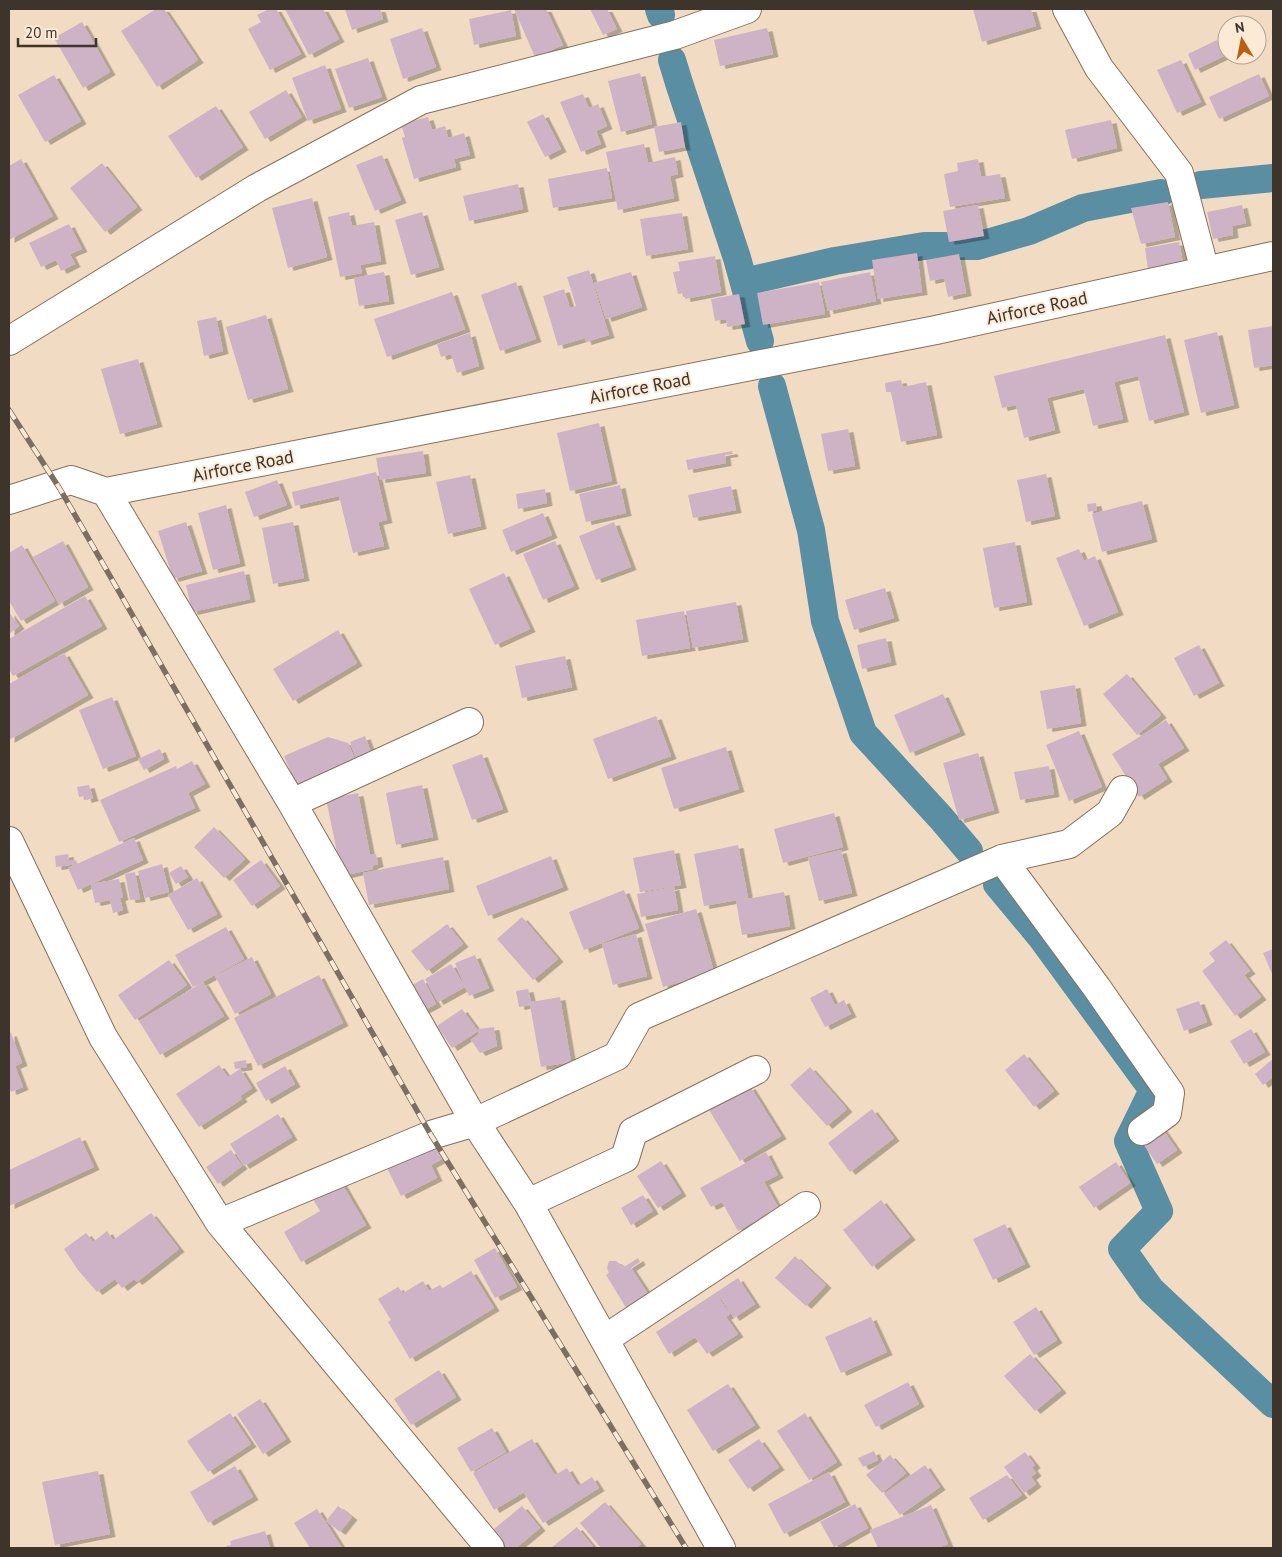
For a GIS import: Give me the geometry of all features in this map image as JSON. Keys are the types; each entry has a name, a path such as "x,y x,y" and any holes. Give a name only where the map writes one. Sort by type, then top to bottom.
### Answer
{"street":[{"path":"9,341 257,188 422,100 675,35 746,9"},
{"path":"1067,9 1099,68 1179,173 1206,271"},
{"name":"Airforce Road","path":"9,500 71,480 106,492 936,330 1273,256"},
{"path":"106,492 292,803 476,1122 528,1203 721,1548"},
{"path":"292,803 469,722"},
{"path":"220,1223 431,1135 476,1122 617,1056 639,1017 1002,859 1069,844 1110,813 1123,790"},
{"path":"9,841 104,1037 220,1223 490,1548"},
{"path":"1002,859 1097,988 1170,1093 1166,1113 1142,1131"},
{"path":"528,1203 625,1158 633,1132 756,1070"},
{"path":"605,1340 806,1206"}],"building":[{"path":"156,9 164,9 198,60 157,87 121,31"},
{"path":"269,9 276,9 301,54 270,70 248,29 261,22 257,15"},
{"path":"285,9 323,9 339,39 309,55"},
{"path":"345,9 380,9 383,19 352,30"},
{"path":"514,9 546,9 563,45 535,57"},
{"path":"590,9 607,9 617,29 603,35"},
{"path":"973,9 1031,9 1036,26 982,42"},
{"path":"511,10 516,36 474,45 469,19"},
{"path":"82,22 110,72 83,88 54,38"},
{"path":"422,28 436,67 403,79 390,39"},
{"path":"767,28 773,54 720,66 714,40"},
{"path":"1217,40 1217,59 1195,70 1188,54"},
{"path":"368,58 382,97 349,108 335,69"},
{"path":"1181,60 1201,102 1177,113 1157,70"},
{"path":"325,65 341,109 308,121 292,78"},
{"path":"640,73 652,124 621,132 608,81"},
{"path":"1259,74 1269,96 1219,119 1209,97"},
{"path":"54,75 81,121 45,142 18,95"},
{"path":"286,90 302,117 265,139 249,112"},
{"path":"583,94 589,108 598,104 607,126 596,131 601,144 581,152 560,102"},
{"path":"216,106 243,147 196,178 168,136"},
{"path":"543,114 561,149 545,157 527,122"},
{"path":"428,117 432,130 445,126 448,138 464,133 470,155 454,159 456,167 414,179 402,138 405,137 401,124"},
{"path":"1111,120 1117,148 1072,159 1065,130"},
{"path":"681,122 685,147 659,152 654,127"},
{"path":"644,144 648,163 675,157 678,174 670,176 674,198 618,210 606,152"},
{"path":"382,155 401,200 375,211 356,165"},
{"path":"21,159 53,216 9,240 9,166"},
{"path":"978,159 981,177 1000,174 1005,198 950,207 944,174 958,171 957,163"},
{"path":"102,163 137,207 105,232 70,188"},
{"path":"607,168 612,198 553,208 548,179"},
{"path":"518,184 523,209 469,221 463,196"},
{"path":"312,198 327,257 288,268 272,208"},
{"path":"1168,202 1175,237 1141,244 1131,208"},
{"path":"978,205 984,236 949,242 943,211"},
{"path":"1242,205 1246,223 1232,226 1233,235 1213,239 1207,212"},
{"path":"349,212 352,226 374,222 381,261 360,265 362,273 340,277 328,217"},
{"path":"422,212 439,267 411,275 395,220"},
{"path":"682,213 688,249 646,256 640,219"},
{"path":"69,224 82,249 70,254 75,264 61,271 56,260 41,267 29,243"},
{"path":"1179,242 1183,263 1148,269 1145,248"},
{"path":"917,253 922,292 878,299 872,260"},
{"path":"959,254 966,293 948,297 944,278 930,281 926,260"},
{"path":"715,256 721,292 685,299 684,293 678,294 673,272 680,271 678,262"},
{"path":"589,270 609,335 586,342 585,338 558,346 543,296 564,289 570,308 576,306 567,277"},
{"path":"384,272 389,301 359,306 354,278"},
{"path":"631,272 642,307 606,319 594,283"},
{"path":"870,272 876,301 828,311 821,282"},
{"path":"516,282 536,339 500,351 481,295"},
{"path":"819,282 825,314 763,325 757,293"},
{"path":"452,292 465,329 387,357 374,319"},
{"path":"739,294 745,324 727,327 726,319 715,321 711,299"},
{"path":"266,315 288,389 248,400 226,327"},
{"path":"216,317 223,351 204,356 197,321"},
{"path":"1273,326 1273,365 1254,368 1248,330"},
{"path":"1217,332 1234,405 1201,413 1184,340"},
{"path":"470,333 479,366 457,373 451,354 441,357 437,344"},
{"path":"1165,335 1184,412 1149,421 1138,376 1114,382 1123,419 1093,426 1084,389 1047,398 1055,430 1024,438 1016,405 1002,408 994,376"},
{"path":"138,359 157,424 120,434 101,369"},
{"path":"901,380 903,387 926,382 937,435 901,442 891,392 886,392 885,383"},
{"path":"599,423 612,481 570,491 557,433"},
{"path":"848,429 855,466 828,471 821,434"},
{"path":"423,451 426,473 380,480 376,458"},
{"path":"732,451 733,454 725,455 726,463 688,470 686,460"},
{"path":"376,472 387,520 378,522 384,546 353,553 339,496 295,506 292,492"},
{"path":"1046,474 1055,516 1026,522 1017,480"},
{"path":"470,475 481,526 448,534 436,482"},
{"path":"277,480 287,505 254,517 245,492"},
{"path":"620,485 626,513 586,522 579,494"},
{"path":"731,486 736,510 693,518 688,495"},
{"path":"545,489 547,503 518,509 516,494"},
{"path":"1142,501 1152,539 1102,552 1092,514"},
{"path":"1096,503 1097,510 1088,512 1087,504"},
{"path":"226,505 240,563 213,570 198,513"},
{"path":"543,513 552,535 511,552 502,530"},
{"path":"186,522 202,571 173,579 158,531"},
{"path":"293,522 304,578 273,584 262,528"},
{"path":"614,522 631,567 596,580 579,536"},
{"path":"63,541 88,587 59,604 33,557"},
{"path":"555,541 574,586 543,600 523,554"},
{"path":"1015,542 1027,602 994,608 983,548"},
{"path":"22,545 55,601 21,621 9,601 9,553"},
{"path":"1079,549 1084,561 1095,556 1118,612 1084,626 1056,558"},
{"path":"244,571 250,599 192,612 186,585"},
{"path":"504,573 530,629 495,645 469,589"},
{"path":"885,588 894,618 854,630 845,600"},
{"path":"85,596 102,626 13,676 9,669 9,639"},
{"path":"736,602 743,639 693,648 686,611"},
{"path":"684,611 690,648 642,656 636,620"},
{"path":"9,612 19,626 9,634"},
{"path":"338,630 357,663 293,701 273,669"},
{"path":"886,638 891,662 862,669 857,645"},
{"path":"1199,645 1219,683 1194,696 1174,658"},
{"path":"64,653 88,695 9,740 9,684"},
{"path":"565,656 572,687 522,698 515,666"},
{"path":"1127,674 1161,715 1137,735 1103,694"},
{"path":"1075,685 1081,723 1047,729 1040,691"},
{"path":"943,694 960,732 910,753 894,715"},
{"path":"112,697 136,756 103,769 79,710"},
{"path":"656,716 671,756 608,779 593,739"},
{"path":"1166,720 1184,748 1158,764 1167,779 1139,797 1112,754"},
{"path":"1079,731 1102,787 1069,801 1046,745"},
{"path":"365,736 372,755 357,761 350,742"},
{"path":"328,737 348,743 357,764 298,789 284,756"},
{"path":"726,747 739,789 674,809 661,768"},
{"path":"160,749 164,759 144,770 138,759"},
{"path":"978,753 994,810 959,820 943,763"},
{"path":"482,754 503,809 472,820 452,765"},
{"path":"192,761 205,784 188,793 195,808 119,842 100,800 176,766 177,769"},
{"path":"1049,766 1054,794 1020,800 1014,772"},
{"path":"89,785 93,798 86,800 85,796 79,797 77,787"},
{"path":"422,785 433,837 396,845 386,793"},
{"path":"358,793 370,855 376,854 378,864 372,866 373,869 342,876 326,799"},
{"path":"834,813 843,847 783,863 774,829"},
{"path":"214,827 245,859 224,878 194,847"},
{"path":"134,838 143,860 78,890 68,868"},
{"path":"738,845 748,898 704,906 694,854"},
{"path":"674,850 681,885 640,892 633,858"},
{"path":"841,850 852,893 819,901 808,858"},
{"path":"68,854 69,861 76,860 77,864 56,867 55,856"},
{"path":"551,856 563,887 488,916 476,886"},
{"path":"443,857 449,889 369,905 363,873"},
{"path":"261,860 280,886 252,906 233,880"},
{"path":"162,864 169,892 145,898 138,871"},
{"path":"181,866 188,877 176,884 169,873"},
{"path":"135,872 140,899 130,900 125,874"},
{"path":"197,878 217,914 188,930 168,895"},
{"path":"119,879 123,897 120,898 123,910 113,913 110,900 95,903 91,884"},
{"path":"674,887 678,910 641,917 637,894"},
{"path":"624,890 639,928 584,950 569,912"},
{"path":"784,892 790,926 742,935 736,901"},
{"path":"696,909 714,972 663,987 645,924"},
{"path":"522,917 558,959 533,980 497,939"},
{"path":"447,924 463,944 427,971 411,951"},
{"path":"226,927 244,959 193,987 175,955"},
{"path":"636,934 647,976 613,985 602,944"},
{"path":"1226,940 1250,971 1244,975 1261,997 1235,1016 1202,971 1215,961 1209,953"},
{"path":"1273,949 1273,976 1263,953"},
{"path":"475,955 489,988 469,996 455,963"},
{"path":"252,957 271,994 235,1014 215,976"},
{"path":"169,960 187,985 135,1020 118,995"},
{"path":"451,964 465,987 438,1002 425,979"},
{"path":"319,975 343,1023 258,1066 234,1018"},
{"path":"423,979 436,1004 419,1013 407,988"},
{"path":"203,982 224,1016 160,1055 139,1021"},
{"path":"528,989 531,1002 560,997 571,1062 541,1067 530,1005 519,1007 516,991"},
{"path":"827,989 835,1005 844,1000 851,1014 825,1027 810,998"},
{"path":"1199,1001 1207,1022 1184,1031 1176,1009"},
{"path":"462,1009 478,1031 452,1048 437,1026"},
{"path":"494,1027 497,1046 480,1053 471,1040 479,1034 478,1029"},
{"path":"1251,1029 1265,1052 1244,1064 1230,1041"},
{"path":"11,1033 22,1063 15,1066 23,1087 11,1092 9,1086 9,1034"},
{"path":"1024,1054 1054,1091 1034,1107 1005,1070"},
{"path":"1273,1059 1273,1077 1263,1085 1255,1074"},
{"path":"246,1060 247,1067 235,1069 234,1062"},
{"path":"219,1065 228,1077 240,1069 252,1088 240,1096 242,1099 199,1127 176,1094"},
{"path":"285,1066 295,1084 266,1101 256,1083"},
{"path":"810,1067 847,1109 827,1126 790,1085"},
{"path":"750,1086 781,1136 740,1161 709,1110"},
{"path":"872,1109 894,1138 850,1172 828,1143"},
{"path":"278,1114 292,1137 244,1166 230,1144"},
{"path":"1161,1127 1177,1150 1157,1164 1141,1141"},
{"path":"80,1137 94,1167 9,1206 9,1170"},
{"path":"433,1140 442,1159 431,1165 437,1178 401,1196 385,1164"},
{"path":"231,1150 242,1166 218,1184 206,1167"},
{"path":"766,1152 778,1175 764,1182 778,1207 761,1216 765,1224 757,1229 753,1222 738,1231 722,1202 711,1207 700,1188"},
{"path":"661,1161 681,1193 658,1208 637,1176"},
{"path":"1116,1162 1130,1183 1094,1208 1079,1187"},
{"path":"341,1182 366,1225 301,1262 284,1232 320,1211 312,1198"},
{"path":"643,1195 653,1211 631,1225 621,1208"},
{"path":"881,1200 910,1237 872,1267 843,1230"},
{"path":"151,1213 179,1249 137,1282 134,1279 122,1288 115,1279 97,1292 78,1270 64,1249 86,1233 93,1242 107,1231 113,1240"},
{"path":"1005,1224 1025,1264 993,1280 973,1239"},
{"path":"495,1248 517,1287 495,1298 474,1260"},
{"path":"795,1256 826,1285 806,1306 775,1278"},
{"path":"638,1258 640,1262 631,1268 652,1300 630,1314 606,1275 609,1273 607,1268 609,1261 616,1261 624,1267"},
{"path":"471,1271 494,1308 410,1359 388,1322 391,1320 378,1299 398,1287 403,1293 423,1281 429,1291 440,1285 443,1288"},
{"path":"738,1278 755,1304 734,1318 719,1298 730,1314 726,1317 738,1334 707,1354 695,1337 669,1354 656,1332"},
{"path":"1036,1307 1057,1340 1034,1355 1013,1322"},
{"path":"871,1317 887,1352 841,1373 825,1337"},
{"path":"1030,1354 1061,1390 1035,1411 1004,1376"},
{"path":"439,1370 456,1397 411,1425 394,1399"},
{"path":"908,1382 919,1404 876,1427 864,1405"},
{"path":"728,1384 755,1425 713,1451 687,1410"},
{"path":"260,1399 286,1439 263,1454 237,1414"},
{"path":"230,1413 251,1444 208,1472 187,1441"},
{"path":"805,1413 837,1462 809,1480 777,1431"},
{"path":"492,1428 506,1452 471,1472 457,1448"},
{"path":"532,1439 555,1475 567,1468 578,1486 592,1477 599,1488 543,1523 524,1493 546,1479 494,1510 473,1473"},
{"path":"759,1439 779,1467 748,1489 728,1460"},
{"path":"874,1451 878,1460 863,1467 858,1458"},
{"path":"1025,1452 1035,1465 1032,1468 1036,1473 1031,1477 1036,1484 1024,1493 1004,1467"},
{"path":"890,1455 906,1473 882,1493 866,1475"},
{"path":"925,1465 940,1487 900,1515 884,1494"},
{"path":"235,1466 253,1497 208,1523 190,1492"},
{"path":"98,1471 110,1534 55,1545 42,1482"},
{"path":"829,1472 845,1502 784,1534 768,1504"},
{"path":"1007,1475 1022,1495 983,1520 969,1498"},
{"path":"605,1502 641,1544 637,1548 601,1548 580,1523"},
{"path":"855,1504 868,1528 834,1547 820,1522"},
{"path":"931,1505 948,1544 938,1548 878,1548 870,1530"},
{"path":"338,1506 352,1517 340,1532 326,1521"},
{"path":"522,1506 540,1528 516,1548 502,1548 489,1533"},
{"path":"317,1509 342,1548 310,1548 294,1523"},
{"path":"577,1527 594,1548 551,1548"},
{"path":"265,1531 270,1548 227,1548 226,1546 231,1545 230,1541"}],"waterway":[{"path":"659,9 661,15"},
{"path":"672,60 737,258 760,341"},
{"path":"1201,185 1273,178"},
{"path":"744,282 835,261 924,246 977,246 1029,231 1083,208 1161,193"},
{"path":"772,386 811,530 825,621 863,733 969,851"},
{"path":"997,884 1041,937 1153,1090 1128,1141 1159,1211 1122,1249 1151,1290 1273,1404"}],"railway":[{"path":"9,410 60,489 431,1135 686,1548"}]}
